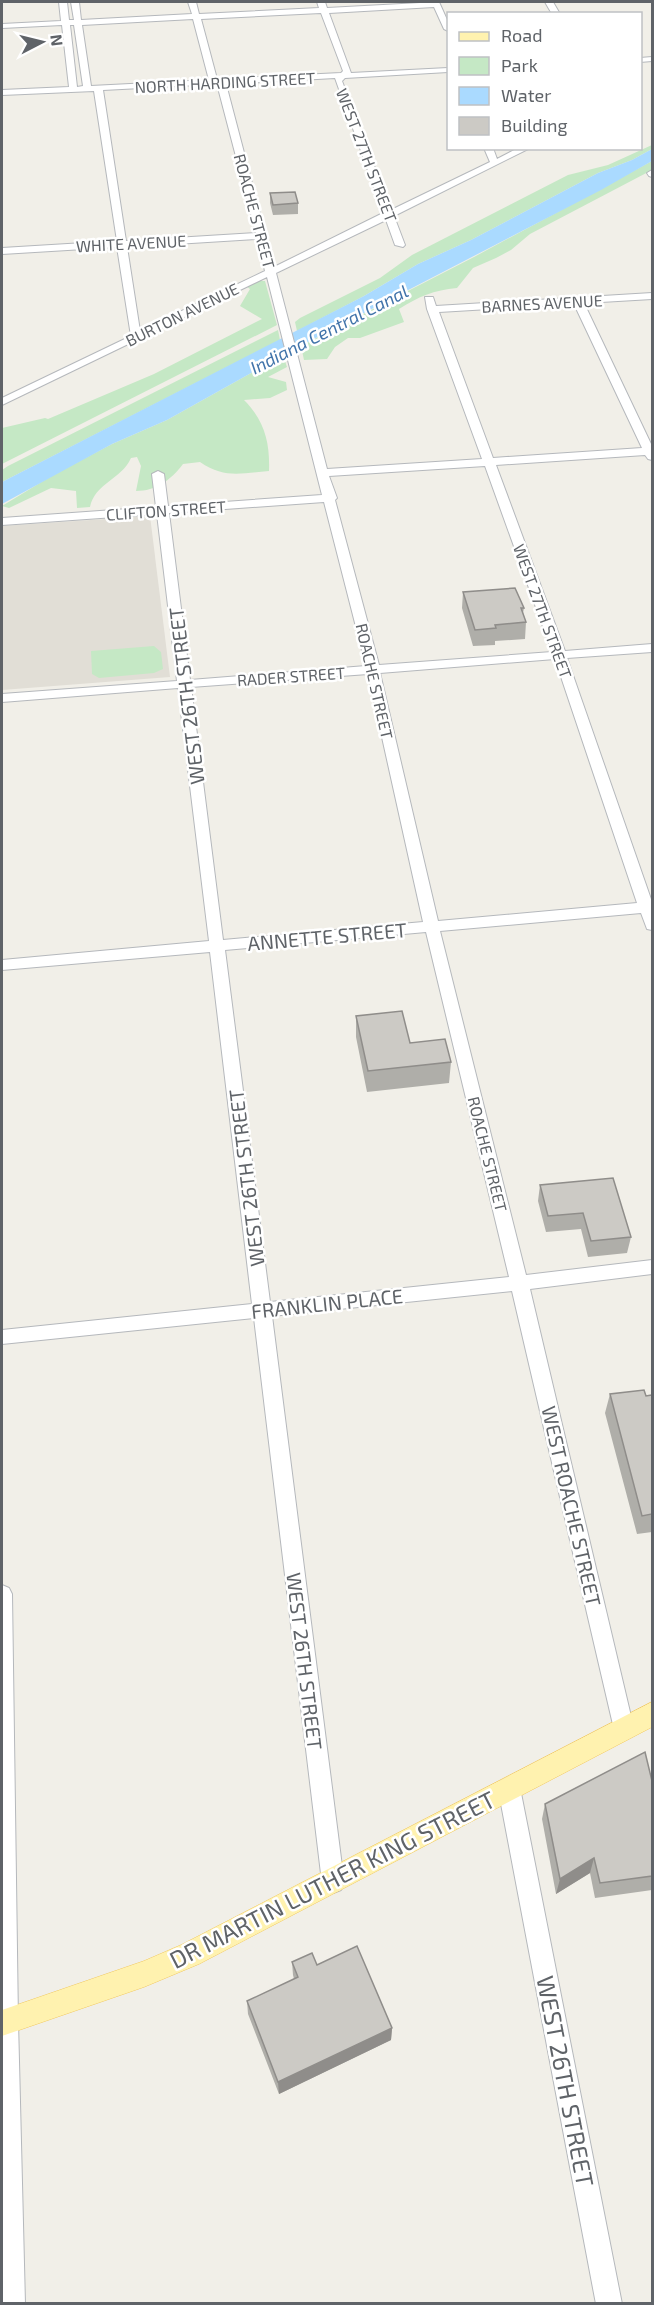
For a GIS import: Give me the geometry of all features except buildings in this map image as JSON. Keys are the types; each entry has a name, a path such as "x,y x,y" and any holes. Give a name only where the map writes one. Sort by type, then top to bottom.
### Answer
{"main road":[{"name":"DR MARTIN LUTHER KING STREET","path":"4,2022 174,1962 333,1882 652,1714"}],"street":[{"path":"63,2 73,89"},
{"path":"75,2 87,88"},
{"name":"ROACHE STREET","path":"192,2 220,82"},
{"name":"ROACHE STREET","path":"202,2 220,82 331,498 432,926 520,1283"},
{"name":"WEST 27TH STREET","path":"321,2 347,72 338,80 400,245"},
{"path":"2,26 436,3 447,27"},
{"name":"NORTH HARDING STREET","path":"2,93 447,70"},
{"path":"98,88 136,337"},
{"path":"489,150 495,164"},
{"name":"BURTON AVENUE","path":"2,402 522,150"},
{"name":"WHITE AVENUE","path":"2,251 261,236"},
{"name":"BARNES AVENUE","path":"431,304 578,301 652,296"},
{"path":"324,473 652,453 578,301"},
{"name":"WEST 27TH STREET","path":"431,304 650,907 652,925"},
{"name":"WEST 26TH STREET","path":"158,474 333,1882"},
{"name":"CLIFTON STREET","path":"2,521 331,498"},
{"name":"RADER STREET","path":"2,698 652,648"},
{"name":"ANNETTE STREET","path":"2,965 650,907"},
{"name":"FRANKLIN PLACE","path":"2,1337 652,1267"},
{"name":"WEST ROACHE STREET","path":"520,1283 624,1729"},
{"path":"2,1594 4,2022 12,2304"},
{"name":"WEST 26TH STREET","path":"509,1788 609,2304"}],"shaded area":[{"path":"150,516 170,677 2,690 2,526"}],"green space":[{"path":"652,145 652,149 632,160 598,173 471,240 418,264 364,296 297,331 295,322 300,318 380,278 412,255 568,175 608,165"},
{"path":"652,161 652,170 530,234 511,250 473,268 457,288 427,295 399,309 404,322 360,338 348,338 335,347 327,359 304,360 301,346 474,257"},
{"path":"265,281 277,325 2,464 2,428 48,419 154,374 262,319 240,306 250,289 246,286"},
{"path":"278,330 280,340 2,482 2,470 8,466"},
{"path":"283,355 287,367 268,377 286,382 287,390 270,398 244,400 257,416 265,433 269,471 233,474 217,471 200,462 183,464 162,484 136,491 141,466 137,457 131,458 121,472 97,492 90,507 77,508 76,491 51,488 9,508 2,506 53,475 112,444 167,420"},
{"path":"154,646 161,652 163,669 154,673 99,678 92,674 91,651"}],"water":[{"name":"Indiana Central Canal","path":"652,149 652,161 601,190 283,355 167,420 112,444 2,504 2,482 364,296 418,264 471,240 598,173 632,160"}]}
